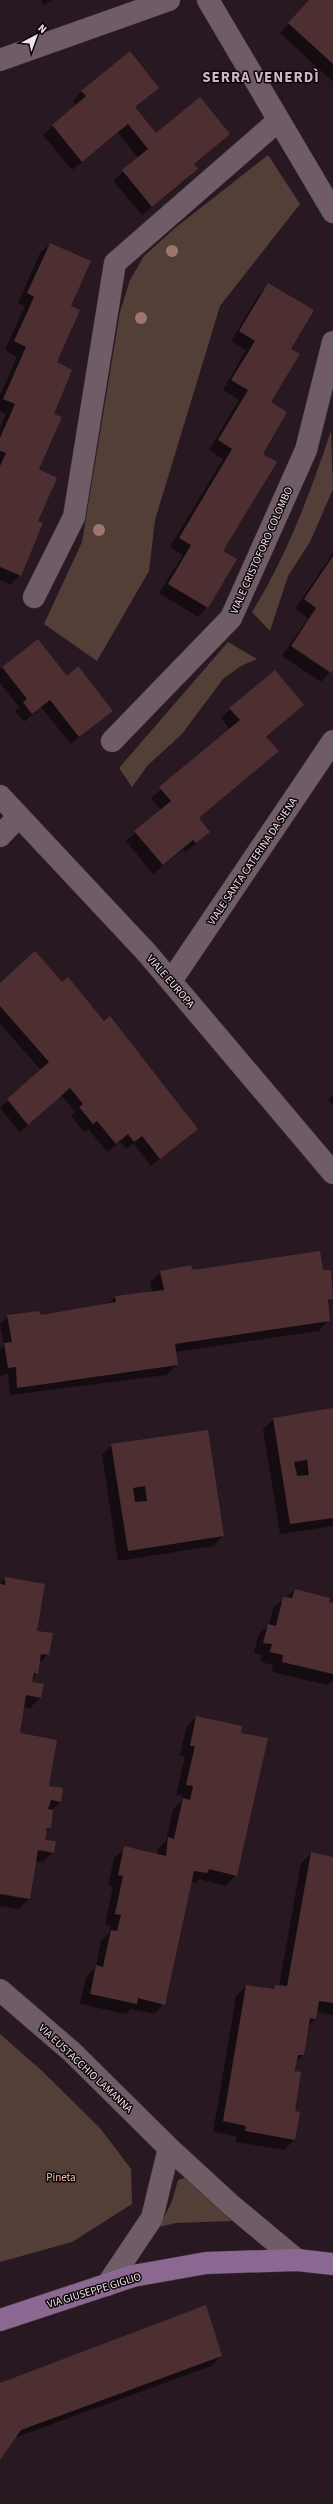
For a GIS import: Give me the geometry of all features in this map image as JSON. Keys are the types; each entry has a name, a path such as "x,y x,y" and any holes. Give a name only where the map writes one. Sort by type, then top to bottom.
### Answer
{"main road":[{"name":"VIA GIUSEPPE GIGLIO","path":"0,2320 133,2276 206,2263 297,2260 333,2264"}],"street":[{"path":"0,60 169,0"},
{"path":"208,0 333,212"},
{"path":"34,597 74,517 116,263 279,120"},
{"name":"VIALE CRISTOFORO COLOMBO","path":"112,742 231,618 306,450 333,342"},
{"name":"VIALE SANTA CATERINA DA SIENA","path":"171,981 333,741"},
{"name":"VIALE EUROPA","path":"0,796 171,981 333,1173"},
{"path":"0,836 19,816"},
{"name":"VIA EUSTACCHIO LAMANNA","path":"0,1990 72,2052 170,2148 231,2205 297,2260"},
{"path":"107,2284 152,2218 170,2148"}],"green space":[{"path":"268,155 300,204 220,306 155,520 149,571 97,661 44,624 82,542 120,312 130,280 144,256 175,228"},
{"path":"331,431 333,489 310,542 288,576 270,631 252,612 276,569 297,524"},
{"path":"228,642 257,659 241,666 223,679 182,734 148,765 132,787 119,768"},
{"name":"Pineta","path":"0,2034 41,2070 100,2128 131,2169 132,2204 72,2242 0,2262"},
{"path":"184,2178 191,2182 232,2221 176,2223 159,2227 172,2201 178,2180"}],"building":[{"path":"309,0 333,0 333,64 288,23"},
{"path":"130,51 159,88 135,107 156,133 200,97 230,134 194,164 198,169 152,207 122,170 148,149 128,124 82,162 52,125 86,96 81,91"},
{"path":"50,243 91,261 71,306 80,310 57,362 72,370 54,414 62,417 39,469 57,478 38,521 43,523 21,576 0,567 0,466 6,453 0,451 0,438 15,404 3,399 26,347 14,341 34,297 27,293"},
{"path":"268,283 314,310 291,349 300,354 271,402 287,412 263,454 277,462 223,551 237,559 208,608 168,584 191,545 179,538 232,449 218,440 248,390 231,380 255,341 239,331"},
{"path":"333,556 333,670 331,673 291,646 316,608 304,599"},
{"path":"38,639 67,676 78,666 113,711 79,737 50,700 32,714 23,702 27,699 2,667"},
{"path":"275,670 304,705 266,737 279,751 199,818 210,832 196,843 193,840 163,865 134,831 171,801 159,787 240,720 229,708"},
{"path":"35,951 62,982 68,977 104,1021 110,1016 198,1129 160,1159 142,1136 134,1142 128,1134 116,1144 97,1121 93,1124 79,1107 83,1104 70,1088 28,1125 7,1099 49,1062 0,1006 0,983"},
{"path":"320,1251 323,1270 331,1270 333,1299 328,1300 330,1321 175,1344 178,1365 17,1388 16,1367 8,1368 4,1343 12,1342 7,1315 39,1311 41,1315 116,1302 115,1296 164,1290 160,1271 191,1265 193,1270"},
{"path":"333,1408 333,1518 290,1524 273,1418","holes":["307,1460 309,1475 297,1476 294,1462"]},
{"path":"208,1430 224,1536 128,1551 111,1444","holes":["145,1486 147,1501 135,1502 133,1488"]},
{"path":"5,1577 45,1584 37,1631 53,1633 49,1655 41,1654 38,1674 34,1673 32,1682 44,1684 41,1698 26,1695 20,1733 57,1740 49,1786 63,1788 61,1802 51,1800 48,1809 53,1810 51,1828 47,1828 45,1840 56,1841 54,1853 38,1850 30,1899 0,1894 0,1584 5,1585"},
{"path":"295,1589 330,1598 329,1602 333,1603 333,1674 282,1662 283,1655 270,1652 272,1644 263,1643 268,1624 276,1626 283,1597 292,1598"},
{"path":"196,1716 242,1726 241,1733 268,1738 237,1876 209,1869 207,1873 194,1871 165,2005 138,1998 137,2004 90,1994 96,1965 103,1967 111,1930 117,1931 121,1915 115,1914 123,1876 118,1875 124,1846 166,1856 168,1837 174,1839 183,1798 190,1800 193,1786 186,1785 195,1746 190,1746"},
{"path":"311,1852 333,1857 333,2003 319,2001 316,2019 310,2018 304,2055 298,2055 295,2071 301,2072 295,2111 300,2112 295,2140 245,2131 246,2126 223,2121 246,1985 274,1989 275,1985 287,1986"},
{"path":"206,2305 222,2356 21,2430 0,2460 0,2383"}],"district":[{"name":"SERRA VENERDÌ","path":"261,77"}]}
